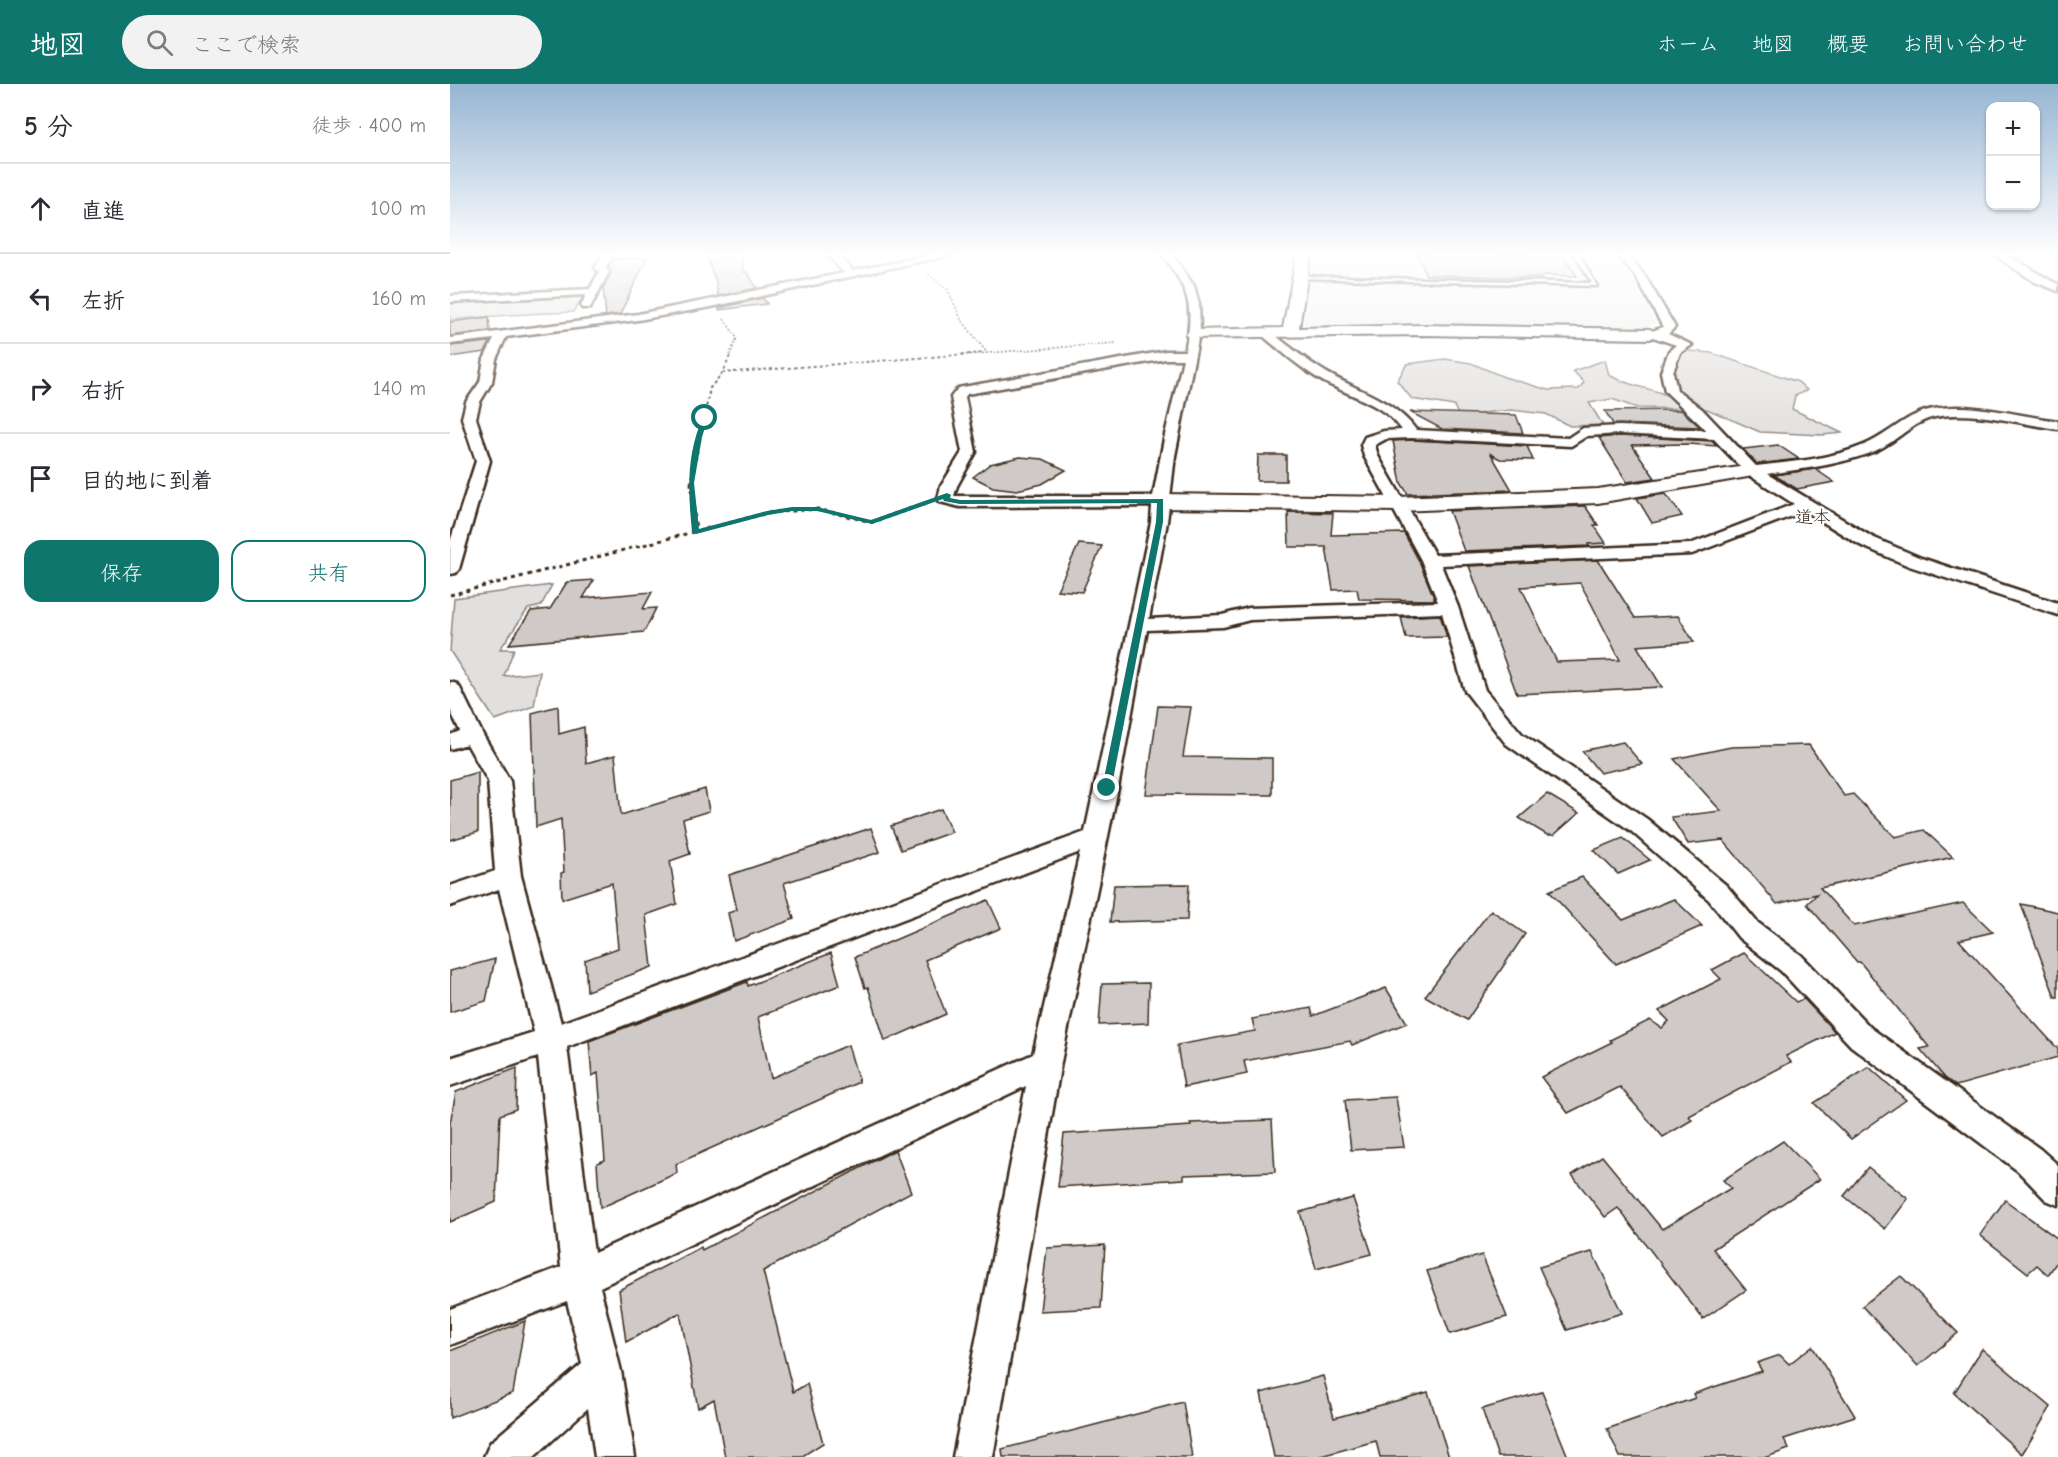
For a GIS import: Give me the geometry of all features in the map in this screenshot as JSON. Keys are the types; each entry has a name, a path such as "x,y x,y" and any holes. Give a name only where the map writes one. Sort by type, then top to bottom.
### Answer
{"street":[{"path":"579,324 582,317"},
{"path":"450,341 625,317"},
{"path":"973,1457 1046,1062 1096,837 1159,522 1160,501 1196,317"},
{"path":"1290,333 1293,317"},
{"path":"1663,317 1669,327 1664,332 1652,333 1447,330 1267,334 1192,345 1166,355 963,391 958,397 969,452 949,486 946,500 960,502 1160,501 1398,504 1598,496 1752,471 1814,464 1871,447 1924,415 1936,413 1963,413 2058,425"},
{"path":"1652,333 1686,345 1675,351 1667,372 1671,391 1697,412 1752,471 1866,541 1915,562 2058,609"},
{"path":"450,569 483,462 469,418 473,402 486,381 490,359 502,334"},
{"path":"1267,334 1313,370 1390,410 1408,426 1412,434"},
{"path":"1720,435 1620,430 1583,432 1571,442 1412,434 1384,435 1370,440 1368,445 1371,456 1430,560 1449,608 1475,691 1514,739 1647,832 1718,893 1748,930 1791,963 1861,1037 2029,1160 2058,1188"},
{"path":"1430,560 1692,549 1729,537 1806,505"},
{"path":"1138,625 1222,621 1249,614 1449,608"},
{"path":"450,688 461,739 499,781 508,876 551,1040 580,1278 602,1371 615,1457"},
{"path":"450,1072 551,1040 1096,837"},
{"path":"450,896 508,876"},
{"path":"450,1327 580,1278 1046,1062"},
{"path":"504,1457 602,1371"}],"path":[{"path":"696,532 691,483 710,388 722,373 734,351 737,338 721,317"},
{"path":"961,317 987,353"},
{"path":"722,373 1117,343"},
{"path":"450,595 767,513 792,509 817,509 872,522 947,495"}],"shaded area":[{"path":"450,317 484,317 450,320"},
{"path":"1304,317 1653,317 1656,322 1646,328 1544,325 1303,328"},
{"path":"1680,350 1711,353 1798,382 1807,390 1795,396 1792,409 1842,433 1822,435 1760,432 1707,409 1637,408 1612,399 1589,403 1603,425 1570,426 1546,414 1511,410 1482,413 1482,428 1466,431 1454,406 1412,399 1397,381 1407,364 1445,359 1471,363 1504,377 1548,390 1579,389 1584,382 1573,371 1605,360 1609,375 1616,379 1674,399 1684,400 1664,378 1660,363"},
{"path":"552,585 541,606 528,609 500,649 514,649 504,676 540,672 534,706 495,720 450,651 454,598"}],"building":[{"path":"489,317 490,331 450,336 450,322"},
{"path":"490,342 485,352 450,357 450,346"},
{"path":"1681,410 1700,427 1613,424 1605,411"},
{"path":"1410,412 1516,415 1523,433 1442,429"},
{"path":"1620,436 1713,441 1717,446 1632,445 1655,478 1627,482 1599,438"},
{"path":"1393,441 1527,446 1533,460 1500,459 1491,454 1512,490 1408,494 1401,483"},
{"path":"1778,445 1799,459 1757,464 1743,449"},
{"path":"1258,455 1286,455 1286,481 1257,481"},
{"path":"1020,457 1043,459 1066,470 1042,484 1017,490 993,487 973,477 990,464"},
{"path":"1815,469 1834,482 1797,489 1774,475"},
{"path":"1666,494 1682,516 1652,523 1637,498"},
{"path":"1585,506 1598,525 1594,525 1606,543 1588,544 1589,546 1464,551 1449,511"},
{"path":"1288,512 1333,513 1331,535 1404,533 1419,561 1435,600 1359,599 1357,589 1333,590 1326,547 1289,547"},
{"path":"1079,544 1102,546 1082,592 1057,590"},
{"path":"1598,560 1635,618 1678,616 1694,642 1637,646 1662,687 1517,694 1469,566","holes":["1580,583 1620,660 1557,662 1521,587"]},
{"path":"594,580 583,598 652,592 643,609 656,608 644,632 509,644 531,611 550,609 567,582"},
{"path":"1440,615 1447,637 1406,638 1401,617"},
{"path":"558,706 559,734 584,727 586,763 615,755 621,815 705,789 709,811 683,819 690,854 670,861 677,904 646,915 652,967 587,991 585,960 618,948 612,883 562,899 561,873 564,872 561,819 536,827 532,713"},
{"path":"1158,706 1191,707 1183,757 1272,758 1272,795 1146,794"},
{"path":"1623,742 1642,764 1600,773 1582,751"},
{"path":"1809,745 1844,796 1853,794 1895,837 1924,830 1953,857 1820,888 1854,926 1963,903 1993,932 1959,940 2058,1049 2058,1057 1956,1086 1945,1078 1920,1049 1929,1047 1860,962 1857,962 1807,904 1817,894 1777,904 1723,840 1688,844 1671,817 1721,811 1674,759 1731,747"},
{"path":"478,772 478,832 450,840 450,780"},
{"path":"1547,794 1579,813 1554,835 1547,835 1519,818"},
{"path":"941,809 952,832 901,850 891,826"},
{"path":"871,828 880,852 784,883 794,919 734,941 728,913 737,910 729,875"},
{"path":"1623,838 1650,860 1618,874 1594,850"},
{"path":"1582,877 1623,920 1674,899 1702,926 1616,964 1549,891"},
{"path":"1189,884 1187,920 1110,922 1114,885"},
{"path":"988,900 1001,928 925,960 946,1014 885,1041 868,987 865,988 855,957"},
{"path":"2021,904 2058,912 2058,997 2055,997"},
{"path":"1491,910 1525,934 1467,1020 1425,996"},
{"path":"831,953 840,985 758,1017 771,1078 848,1045 859,1082 676,1164 677,1173 600,1208 597,1163 605,1160 598,1073 592,1076 589,1041 747,982 748,986"},
{"path":"1744,953 1796,1002 1804,999 1835,1032 1786,1056 1791,1062 1689,1116 1692,1120 1663,1137 1620,1087 1568,1113 1541,1077 1612,1042 1610,1040 1650,1020 1662,1028 1669,1021 1659,1011 1721,979 1712,970"},
{"path":"495,959 486,1001 450,1012 450,971"},
{"path":"1149,983 1148,1023 1099,1025 1102,984"},
{"path":"1386,988 1407,1023 1352,1045 1350,1041 1244,1061 1247,1074 1184,1087 1177,1045 1255,1031 1252,1019 1311,1008 1313,1016"},
{"path":"1869,1067 1906,1100 1851,1139 1814,1103"},
{"path":"517,1068 516,1109 500,1115 496,1202 450,1222 450,1123 456,1092"},
{"path":"1396,1097 1404,1147 1351,1150 1345,1100"},
{"path":"1272,1120 1275,1172 1184,1175 1184,1179 1058,1187 1064,1134 1191,1126 1190,1123"},
{"path":"1783,1141 1820,1179 1713,1249 1746,1290 1703,1319 1618,1208 1605,1217 1572,1175 1602,1156 1662,1229 1731,1188 1723,1180"},
{"path":"895,1150 911,1192 763,1271 793,1392 807,1384 823,1443 801,1457 725,1457 714,1399 698,1408 680,1313 626,1342 619,1290 701,1247 702,1250"},
{"path":"1868,1167 1908,1199 1885,1229 1844,1196"},
{"path":"1353,1198 1372,1254 1316,1269 1300,1212"},
{"path":"2005,1200 2058,1239 2058,1260 2048,1275 2037,1265 2028,1273 1980,1235"},
{"path":"1105,1245 1101,1308 1040,1311 1047,1248"},
{"path":"1592,1252 1622,1313 1567,1330 1539,1267"},
{"path":"1482,1255 1507,1317 1450,1334 1427,1271"},
{"path":"1901,1276 1958,1333 1918,1366 1862,1306"},
{"path":"525,1321 513,1393 450,1418 450,1351"},
{"path":"1812,1346 1855,1416 1784,1439 1789,1449 1767,1457 1620,1457 1607,1429 1695,1398 1693,1394 1762,1371 1757,1363 1780,1355 1789,1364"},
{"path":"1982,1349 2051,1407 2022,1454 1954,1393"},
{"path":"1323,1376 1334,1418 1428,1392 1449,1457 1380,1457 1376,1441 1317,1457 1274,1457 1261,1393"},
{"path":"1542,1392 1568,1457 1498,1457 1482,1409"},
{"path":"1183,1402 1192,1457 1003,1457 1002,1449"}],"district":[{"name":"道本","path":"1813,517"}],"route":[{"path":"705,418 699,437 691,483 696,532 767,513 792,509 817,509 872,522 947,495 946,500 960,502 1160,501 1159,522 1107,788"}]}
